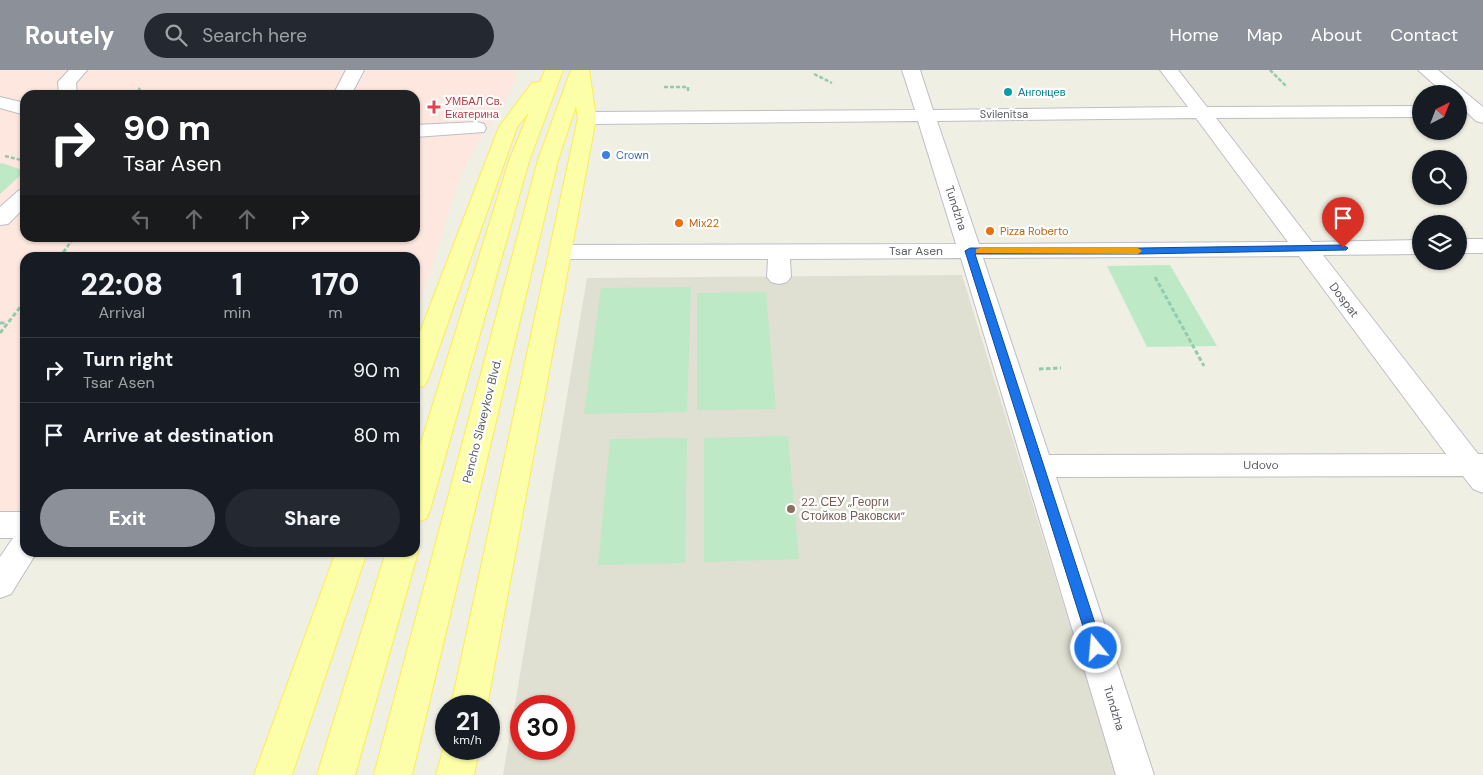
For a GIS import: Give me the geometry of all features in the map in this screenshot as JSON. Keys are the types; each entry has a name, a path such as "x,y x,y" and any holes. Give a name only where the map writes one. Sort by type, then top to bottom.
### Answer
{"main road":[{"path":"420,365 508,126 553,70"},
{"path":"420,493 519,161 553,70"},
{"name":"Pencho Slaveykov Blvd.","path":"471,695 587,118 580,70"},
{"name":"Pencho Slaveykov Blvd.","path":"394,775 548,160 580,70"},
{"path":"272,775 350,557"},
{"path":"336,775 401,557"},
{"path":"455,775 458,760"}],"street":[{"path":"67,90 66,82 78,70"},
{"path":"345,90 355,70"},
{"name":"Tundzha","path":"910,70 1039,466 1135,775"},
{"name":"Dospat","path":"1169,70 1305,249 1479,470"},
{"path":"1427,70 1445,85"},
{"path":"0,102 20,108"},
{"name":"Svilenitsa","path":"587,118 1412,111"},
{"path":"420,131 477,128"},
{"path":"0,219 20,200"},
{"path":"1467,246 1483,246"},
{"name":"Tsar Asen","path":"561,252 1140,251 1412,247"},
{"path":"779,252 779,277"},
{"name":"Udovo","path":"1039,466 1479,470"},
{"path":"0,526 20,525"},
{"path":"0,584 20,554"}],"path":[{"path":"814,74 832,83"},
{"path":"5,156 20,160"},
{"path":"1140,251 1204,366"},
{"path":"0,333 20,307"},
{"path":"0,323 8,323"}],"shaded area":[{"path":"0,70 517,70 509,97 480,138 460,177 420,304 420,252 20,252 20,525 0,525"},
{"name":"22. СЕУ „Георги Стойков Раковски“","path":"962,275 1116,775 503,775 510,734 510,760 575,760 575,695 517,695 587,278"}],"green space":[{"path":"0,164 20,169 20,176 0,194"},
{"path":"1170,265 1217,346 1147,347 1107,266"},
{"path":"691,287 687,412 584,414 601,288"},
{"path":"766,292 776,409 697,410 697,293"},
{"path":"788,436 799,559 704,562 704,438"},
{"path":"687,438 685,563 598,565 610,439"}],"slow traffic":[{"path":"980,251 1138,251"}],"place":[{"name":"Ангонцев","path":"1008,92"},
{"name":"УМБАЛ Св. Екатерина","path":"434,107"},
{"name":"Crown","path":"606,155"},
{"name":"Mix22","path":"679,223"},
{"name":"Pizza Roberto","path":"990,231"},
{"name":"22. СЕУ „Георги Стойков Раковски“","path":"791,509"}],"route":[{"path":"1096,648 970,251 1343,248"}]}
